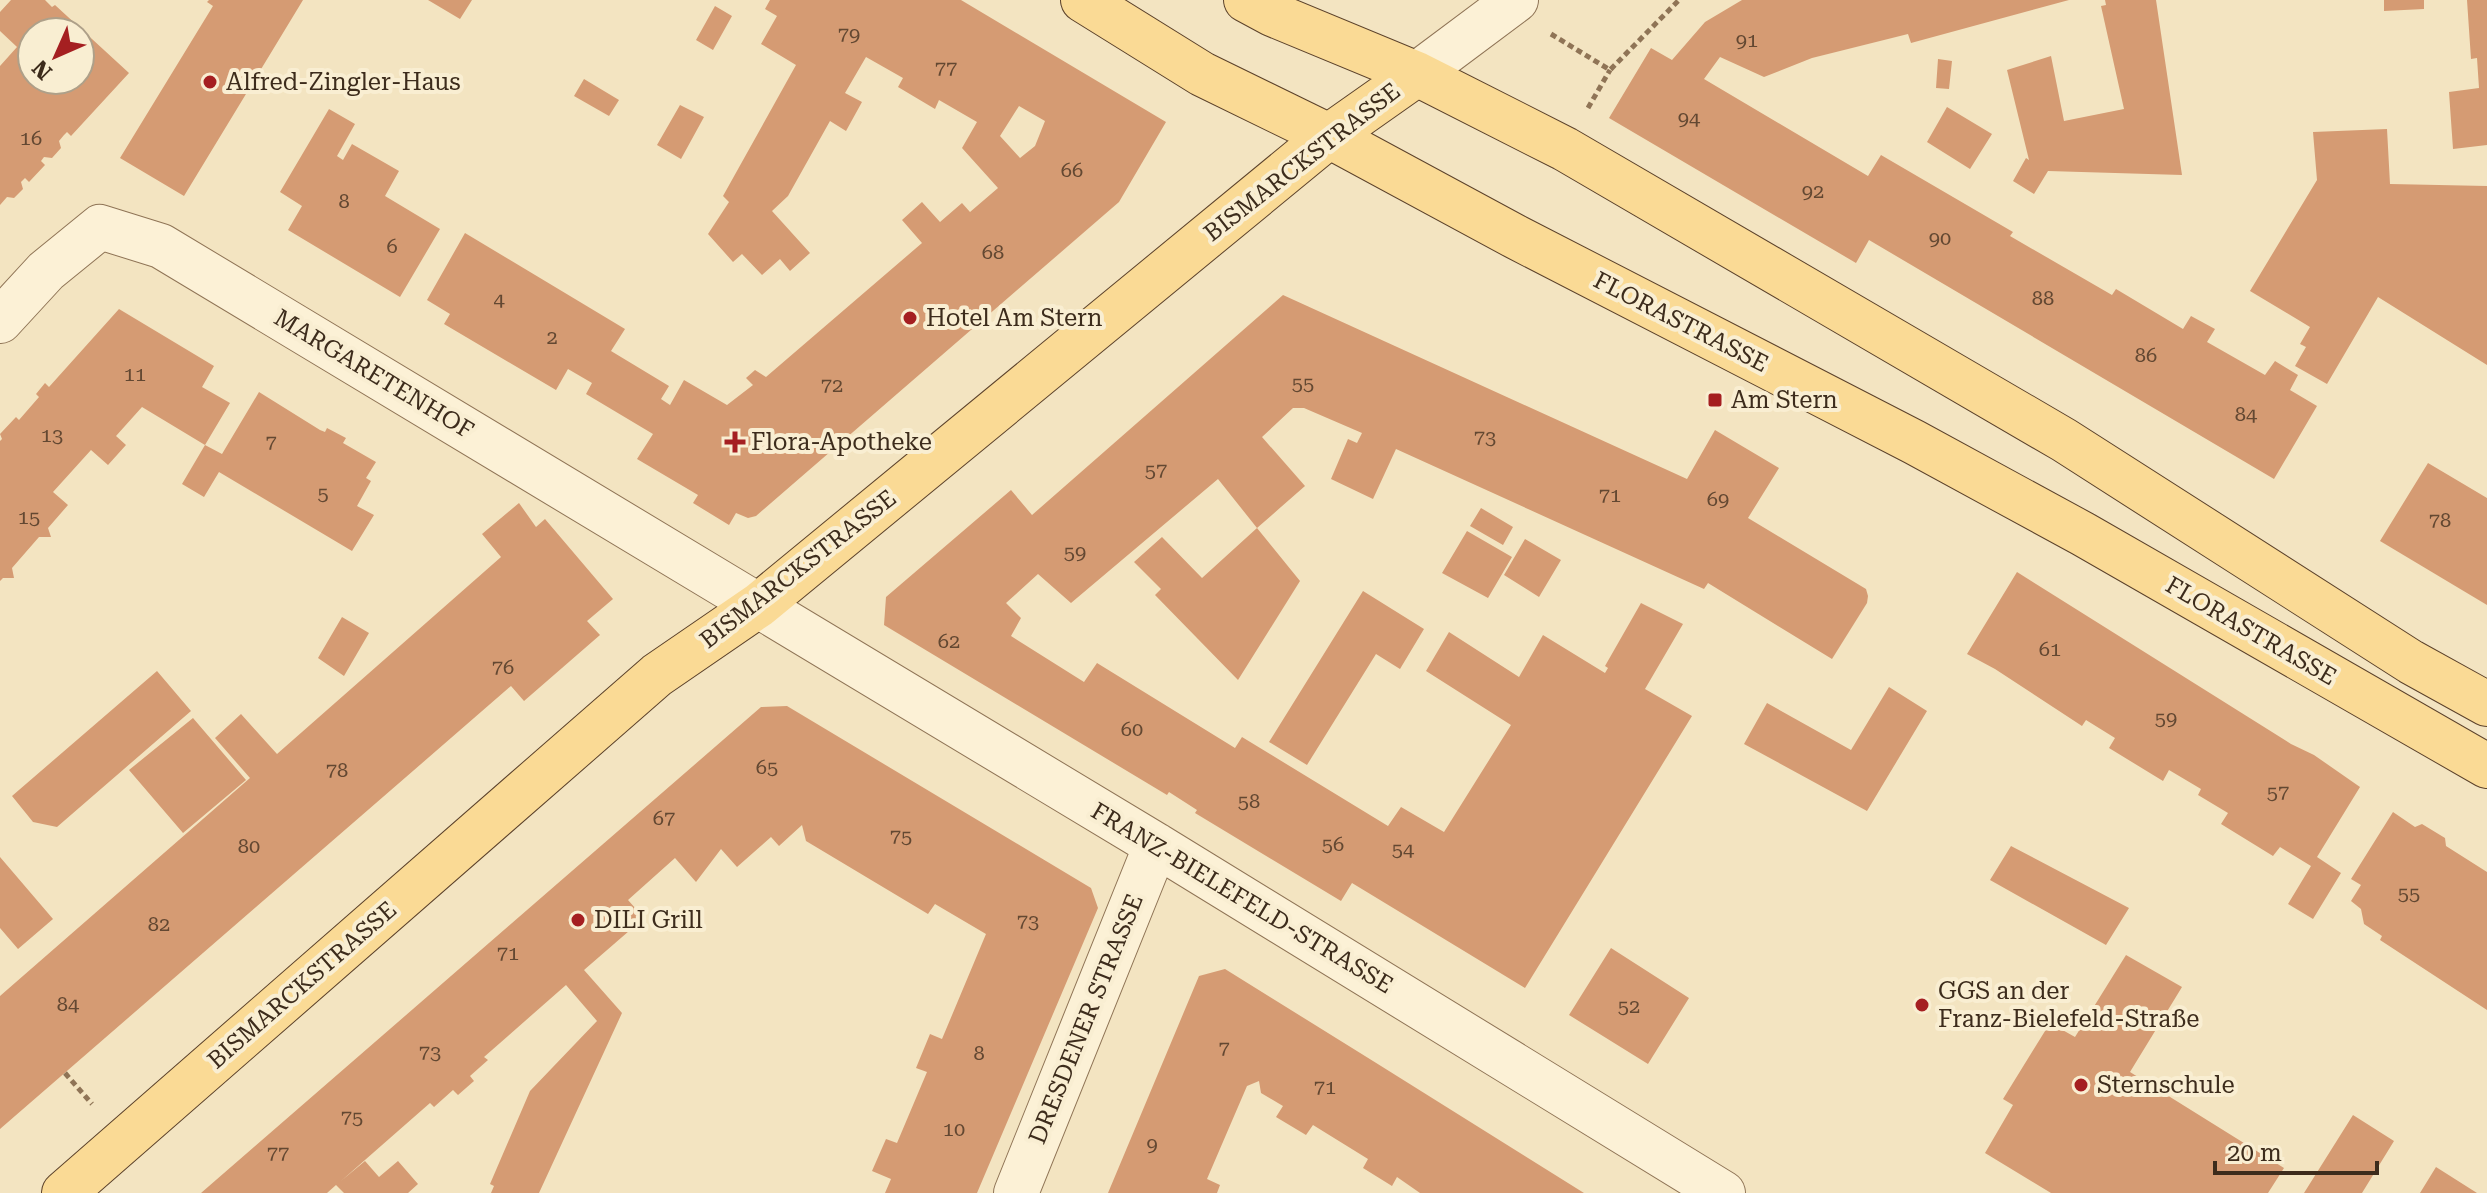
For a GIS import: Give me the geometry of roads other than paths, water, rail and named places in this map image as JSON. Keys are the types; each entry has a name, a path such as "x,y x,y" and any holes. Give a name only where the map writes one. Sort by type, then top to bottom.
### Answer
{"main road":[{"name":"FLORASTRASSE","path":"1083,0 1202,74 1329,136 2083,534 2487,766"},
{"path":"1246,0 1272,14 1417,74 1565,149 2064,440 2411,662 2487,704"},
{"name":"BISMARCKSTRASSE","path":"64,1193 657,675 759,605 1329,136 1417,74"}],"street":[{"name":"BISMARCKSTRASSE","path":"1417,74 1511,4"},
{"name":"MARGARETENHOF","path":"0,321 46,271 100,227 161,246 759,605"},
{"name":"FRANZ-BIELEFELD-STRASSE","path":"759,605 1723,1193"},
{"name":"DRESDENER STRASSE","path":"1016,1193 1156,845"}],"place":[{"name":"Alfred-Zingler-Haus","path":"210,82"},
{"name":"Hotel Am Stern","path":"910,318"},
{"name":"Am Stern","path":"1715,400"},
{"name":"Flora-Apotheke","path":"735,442"},
{"name":"DILI Grill","path":"578,920"},
{"name":"GGS an der Franz-Bielefeld-Straße","path":"1922,1005"},
{"name":"Sternschule","path":"2081,1085"}]}
